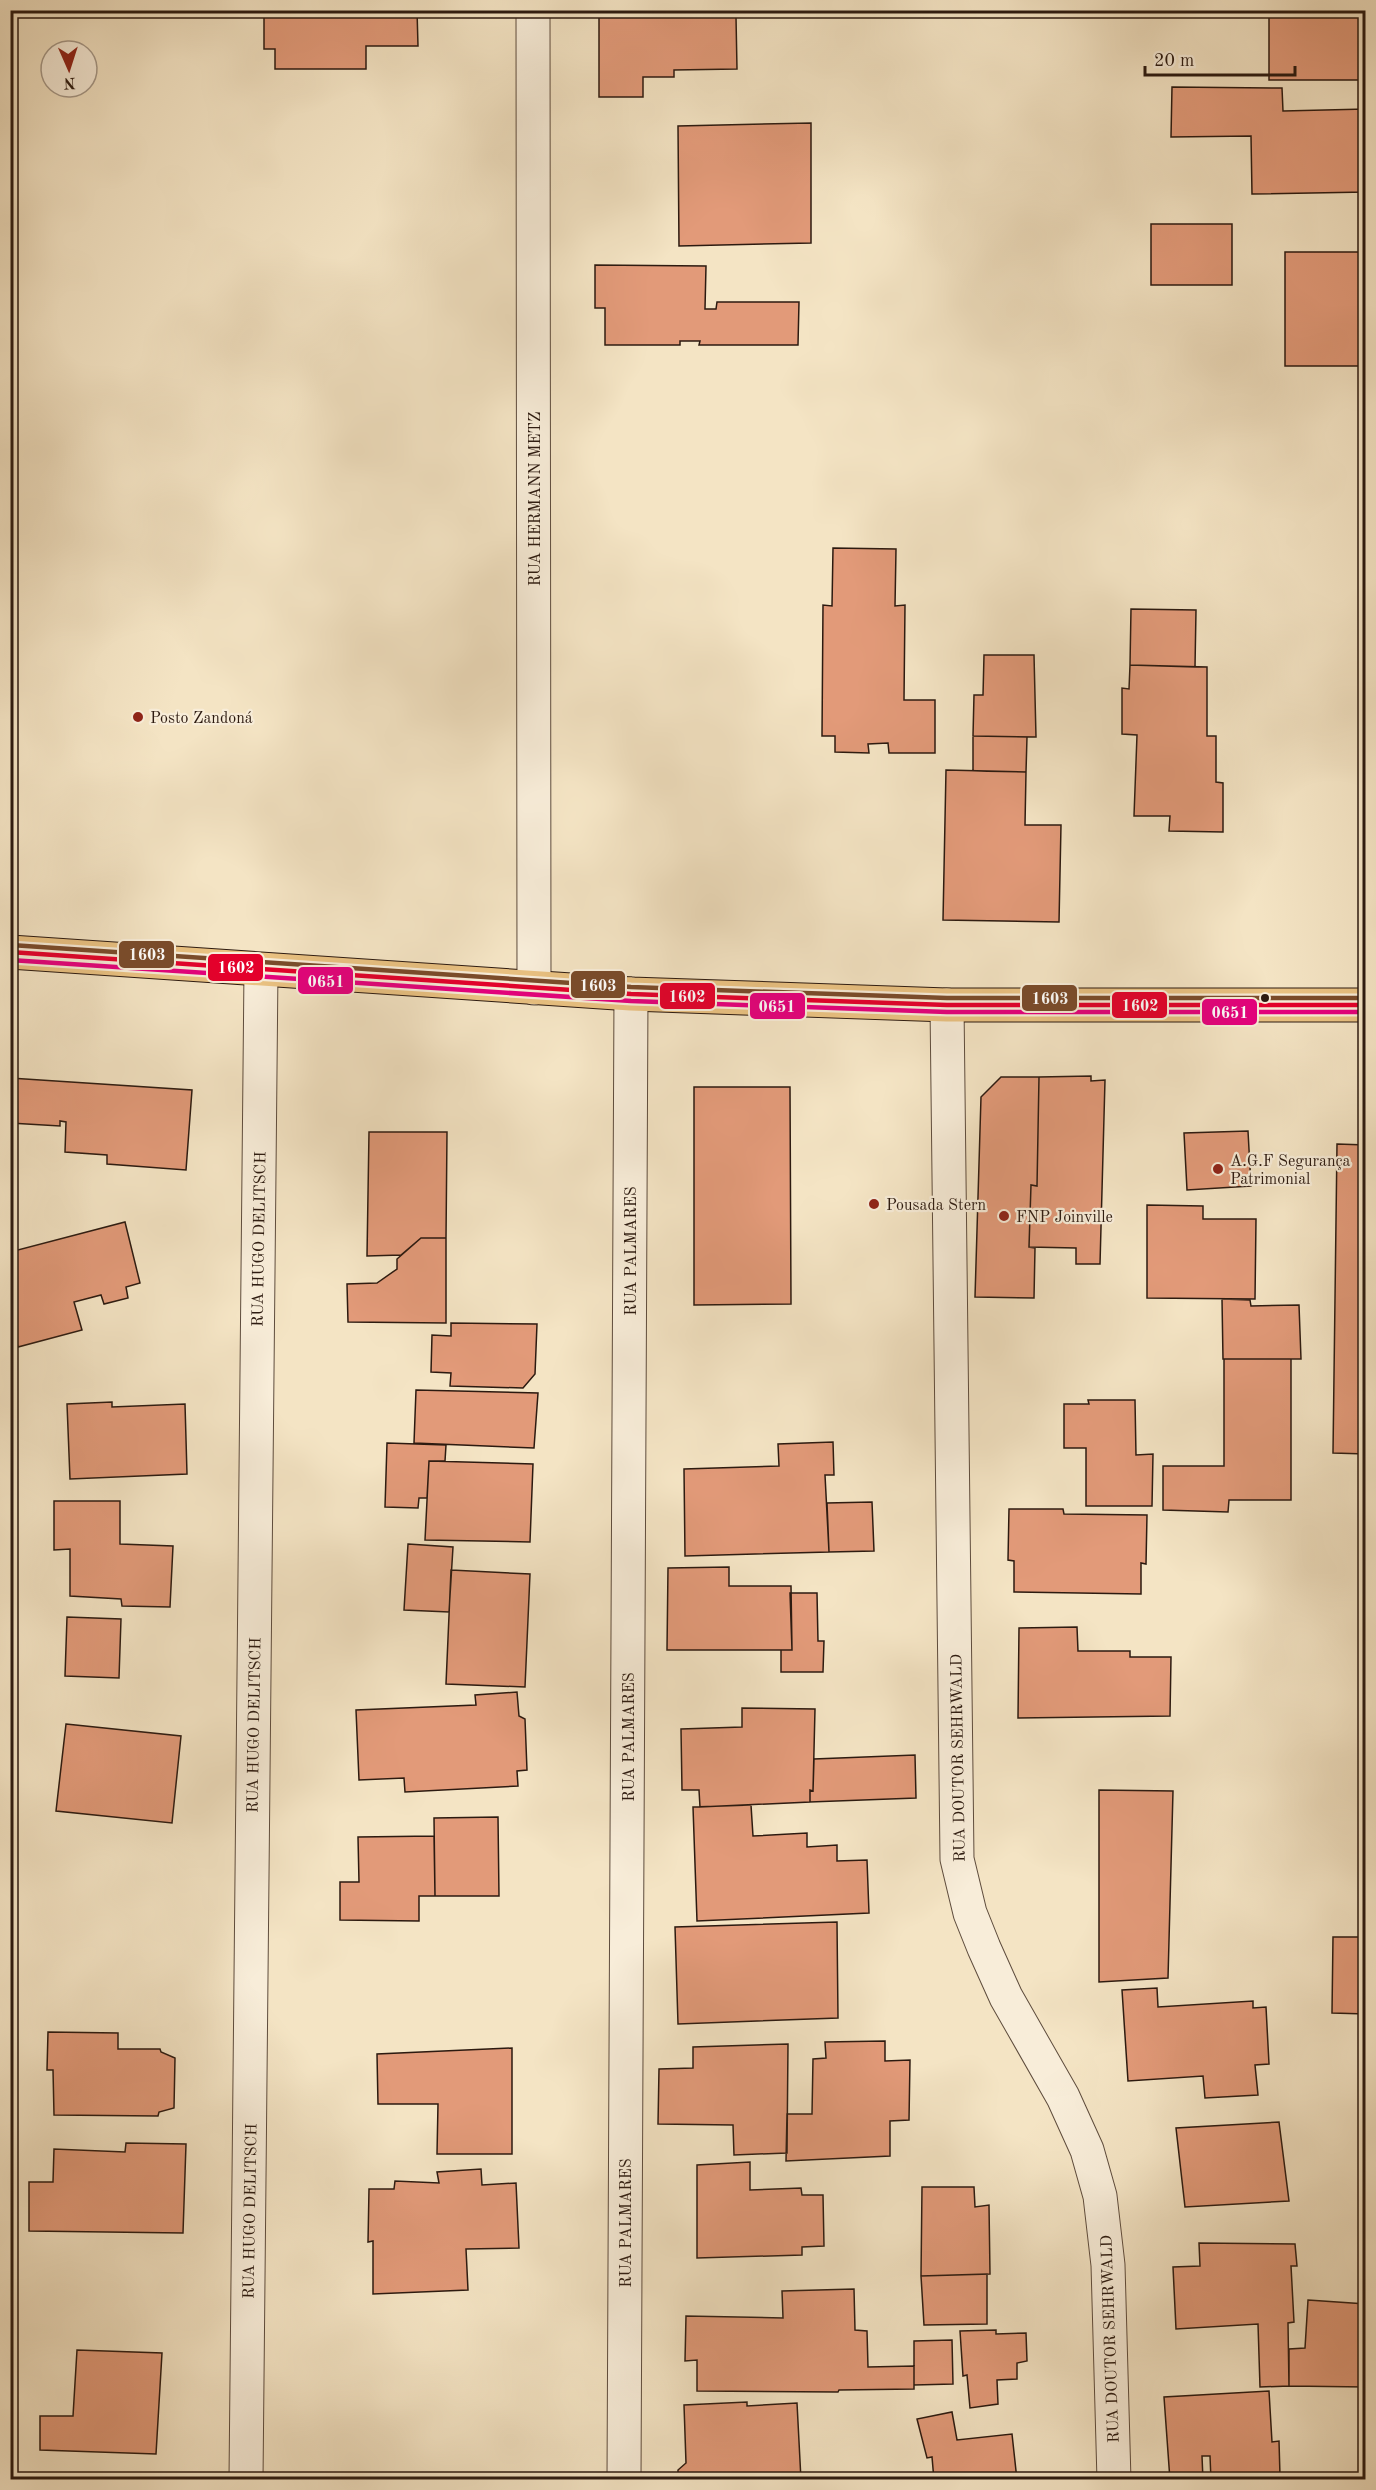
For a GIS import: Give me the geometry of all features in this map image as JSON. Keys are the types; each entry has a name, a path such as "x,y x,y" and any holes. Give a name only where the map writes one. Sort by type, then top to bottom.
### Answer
{"main road":[{"path":"10,952 631,994 947,1005 1365,1005"}],"street":[{"name":"RUA HERMANN METZ","path":"533,10 534,988"},
{"name":"RUA HUGO DELITSCH","path":"246,2480 261,970"},
{"name":"RUA PALMARES","path":"624,2480 631,994"},
{"name":"RUA DOUTOR SEHRWALD","path":"947,1005 957,1859 970,1912 984,1948 1016,2016 1064,2097 1087,2150 1100,2196 1108,2265 1114,2480"}],"building":[{"path":"272,10 417,10 418,46 366,46 366,69 275,69 275,49 264,49 264,13 272,14"},
{"path":"599,10 675,10 675,17 736,17 737,69 674,70 674,77 643,77 643,97 599,97"},
{"path":"1269,10 1366,10 1366,80 1269,80"},
{"path":"1172,87 1282,88 1283,111 1366,109 1366,192 1252,194 1251,136 1171,137"},
{"path":"811,123 811,243 679,246 678,126"},
{"path":"1151,224 1232,224 1232,285 1151,285"},
{"path":"1285,252 1366,252 1366,366 1285,366"},
{"path":"595,265 706,266 705,309 716,309 717,302 799,302 798,345 699,345 700,341 680,341 680,345 605,345 605,308 595,308"},
{"path":"833,548 896,549 895,606 905,605 904,700 935,700 935,753 889,753 888,743 868,744 869,753 835,752 835,736 822,736 823,605 832,606"},
{"path":"1131,609 1196,610 1195,667 1130,665"},
{"path":"984,655 1034,655 1036,737 973,736 974,695 983,695"},
{"path":"1130,665 1207,667 1207,736 1216,736 1216,782 1223,783 1223,832 1169,831 1170,816 1134,816 1137,735 1122,734 1122,688 1129,689"},
{"path":"1364,734 1366,734 1366,791 1365,791"},
{"path":"973,736 1027,737 1026,772 973,771"},
{"path":"946,770 1026,772 1025,825 1061,825 1059,922 943,920"},
{"path":"1091,1076 1091,1081 1105,1080 1100,1264 1076,1264 1076,1248 1029,1247 1031,1185 1037,1186 1039,1077"},
{"name":"FNP Joinville","path":"1001,1077 1039,1077 1037,1186 1031,1185 1029,1247 1035,1248 1034,1298 975,1297 981,1097"},
{"path":"10,1078 192,1090 186,1170 107,1164 107,1155 65,1152 66,1122 60,1121 60,1126 10,1123"},
{"path":"694,1087 790,1087 791,1304 694,1305"},
{"name":"A.G.F Segurança Patrimonial","path":"1248,1131 1251,1186 1187,1190 1184,1133"},
{"path":"369,1132 447,1132 446,1238 421,1238 401,1255 367,1256"},
{"path":"1337,1144 1366,1145 1366,1454 1333,1453"},
{"path":"1147,1205 1203,1206 1203,1219 1256,1219 1255,1299 1147,1298"},
{"path":"125,1222 140,1283 126,1287 128,1298 104,1304 101,1295 74,1302 82,1330 18,1347 10,1319 10,1252"},
{"path":"421,1238 446,1238 446,1323 348,1322 347,1284 377,1283 397,1269 397,1259"},
{"path":"1222,1299 1250,1300 1251,1306 1299,1305 1301,1359 1223,1359"},
{"path":"451,1323 537,1324 535,1374 523,1388 450,1386 451,1373 431,1372 432,1335 451,1336"},
{"path":"1224,1359 1291,1359 1291,1500 1229,1500 1228,1512 1163,1510 1163,1466 1224,1466"},
{"path":"416,1390 538,1393 534,1448 414,1443"},
{"path":"1088,1400 1135,1400 1136,1455 1153,1454 1152,1506 1086,1506 1086,1448 1064,1448 1064,1404 1089,1404"},
{"path":"112,1402 112,1407 185,1404 187,1474 70,1479 67,1404"},
{"path":"833,1442 834,1475 825,1475 829,1552 685,1556 684,1469 779,1466 778,1444"},
{"path":"387,1443 446,1445 445,1461 429,1461 427,1498 419,1498 418,1508 385,1507"},
{"path":"429,1461 533,1464 530,1542 425,1540"},
{"path":"54,1501 120,1501 120,1544 173,1546 170,1607 122,1606 121,1599 70,1596 70,1549 54,1550"},
{"path":"872,1502 874,1551 829,1552 827,1503"},
{"path":"1009,1509 1063,1509 1064,1514 1147,1515 1146,1564 1141,1563 1141,1594 1014,1592 1014,1561 1008,1560"},
{"path":"408,1544 453,1547 449,1612 404,1610"},
{"path":"729,1567 729,1586 791,1586 792,1650 667,1650 668,1568"},
{"path":"451,1570 530,1574 525,1687 446,1684"},
{"path":"790,1593 817,1593 818,1641 824,1641 823,1672 781,1672 781,1650 792,1650"},
{"path":"67,1617 121,1619 119,1678 65,1676"},
{"path":"1077,1627 1078,1651 1130,1651 1130,1657 1171,1657 1170,1716 1018,1718 1019,1628"},
{"path":"517,1692 519,1716 525,1719 527,1770 517,1771 518,1786 405,1792 404,1778 359,1780 356,1710 476,1705 475,1695"},
{"path":"742,1708 815,1709 813,1791 810,1790 810,1802 700,1807 699,1790 682,1790 681,1729 742,1727"},
{"path":"66,1724 181,1736 172,1823 56,1811"},
{"path":"915,1755 916,1798 810,1802 810,1790 813,1791 814,1759"},
{"path":"1099,1790 1173,1791 1168,1978 1099,1982"},
{"path":"751,1805 753,1836 807,1833 807,1847 837,1845 837,1861 867,1860 869,1913 697,1921 693,1807"},
{"path":"498,1817 499,1896 435,1896 434,1818"},
{"path":"434,1836 435,1896 419,1896 419,1921 340,1920 340,1882 359,1882 358,1837"},
{"path":"837,1922 838,2018 678,2024 675,1927"},
{"path":"1333,1937 1366,1937 1366,2014 1332,2013"},
{"path":"1157,1988 1158,2007 1253,2001 1253,2008 1266,2007 1269,2064 1255,2065 1258,2095 1205,2098 1203,2076 1128,2081 1122,1990"},
{"path":"48,2032 118,2033 118,2049 160,2049 161,2052 175,2058 174,2108 159,2112 158,2116 54,2115 53,2070 47,2070"},
{"path":"885,2041 885,2061 910,2060 909,2120 890,2121 890,2156 786,2161 787,2114 812,2114 813,2059 826,2058 825,2042"},
{"path":"788,2044 787,2153 734,2155 733,2125 658,2124 659,2069 693,2068 693,2047"},
{"path":"512,2048 512,2154 437,2154 438,2104 378,2104 377,2054"},
{"path":"1279,2122 1289,2201 1185,2207 1176,2128"},
{"path":"126,2143 186,2144 183,2233 29,2231 29,2182 53,2182 54,2149 125,2152"},
{"path":"750,2162 750,2190 801,2188 802,2195 823,2195 824,2246 802,2247 802,2255 697,2258 697,2165"},
{"path":"481,2169 482,2185 516,2183 519,2248 466,2249 468,2290 373,2294 373,2241 368,2242 369,2189 394,2189 395,2181 439,2183 437,2172"},
{"path":"922,2187 974,2187 975,2207 989,2205 990,2274 921,2276"},
{"path":"1199,2243 1295,2244 1297,2266 1291,2266 1294,2322 1288,2323 1289,2386 1260,2387 1258,2324 1176,2329 1173,2267 1200,2266"},
{"path":"987,2274 987,2324 924,2325 921,2276"},
{"path":"854,2289 855,2330 867,2331 868,2367 914,2366 914,2389 839,2390 838,2392 697,2391 697,2360 685,2361 686,2316 783,2318 782,2291"},
{"path":"1308,2300 1366,2304 1366,2387 1289,2386 1289,2349 1305,2348"},
{"path":"996,2330 996,2334 1026,2333 1027,2361 1017,2363 1017,2379 997,2380 998,2404 970,2408 967,2375 963,2376 960,2331"},
{"path":"952,2340 953,2384 914,2385 914,2341"},
{"path":"77,2350 162,2353 156,2454 40,2450 40,2416 73,2416"},
{"path":"1269,2391 1272,2442 1279,2441 1280,2476 1211,2480 1210,2456 1202,2456 1203,2480 1170,2480 1164,2397"},
{"path":"747,2402 747,2406 797,2403 801,2480 678,2480 678,2470 686,2463 684,2405"},
{"path":"952,2412 957,2440 1012,2434 1017,2480 934,2480 932,2457 927,2458 917,2419"}],"transit line":[{"name":"1603","path":"11,945 631,987 947,998 1366,998"},
{"name":"1602","path":"10,952 631,994 947,1005 1366,1005"},
{"name":"0651","path":"10,960 631,1001 947,1012 1366,1012"}],"place":[{"name":"Posto Zandoná","path":"138,717"},
{"name":"A.G.F Segurança Patrimonial","path":"1218,1169"},
{"name":"Pousada Stern","path":"874,1204"},
{"name":"FNP Joinville","path":"1004,1216"}]}
